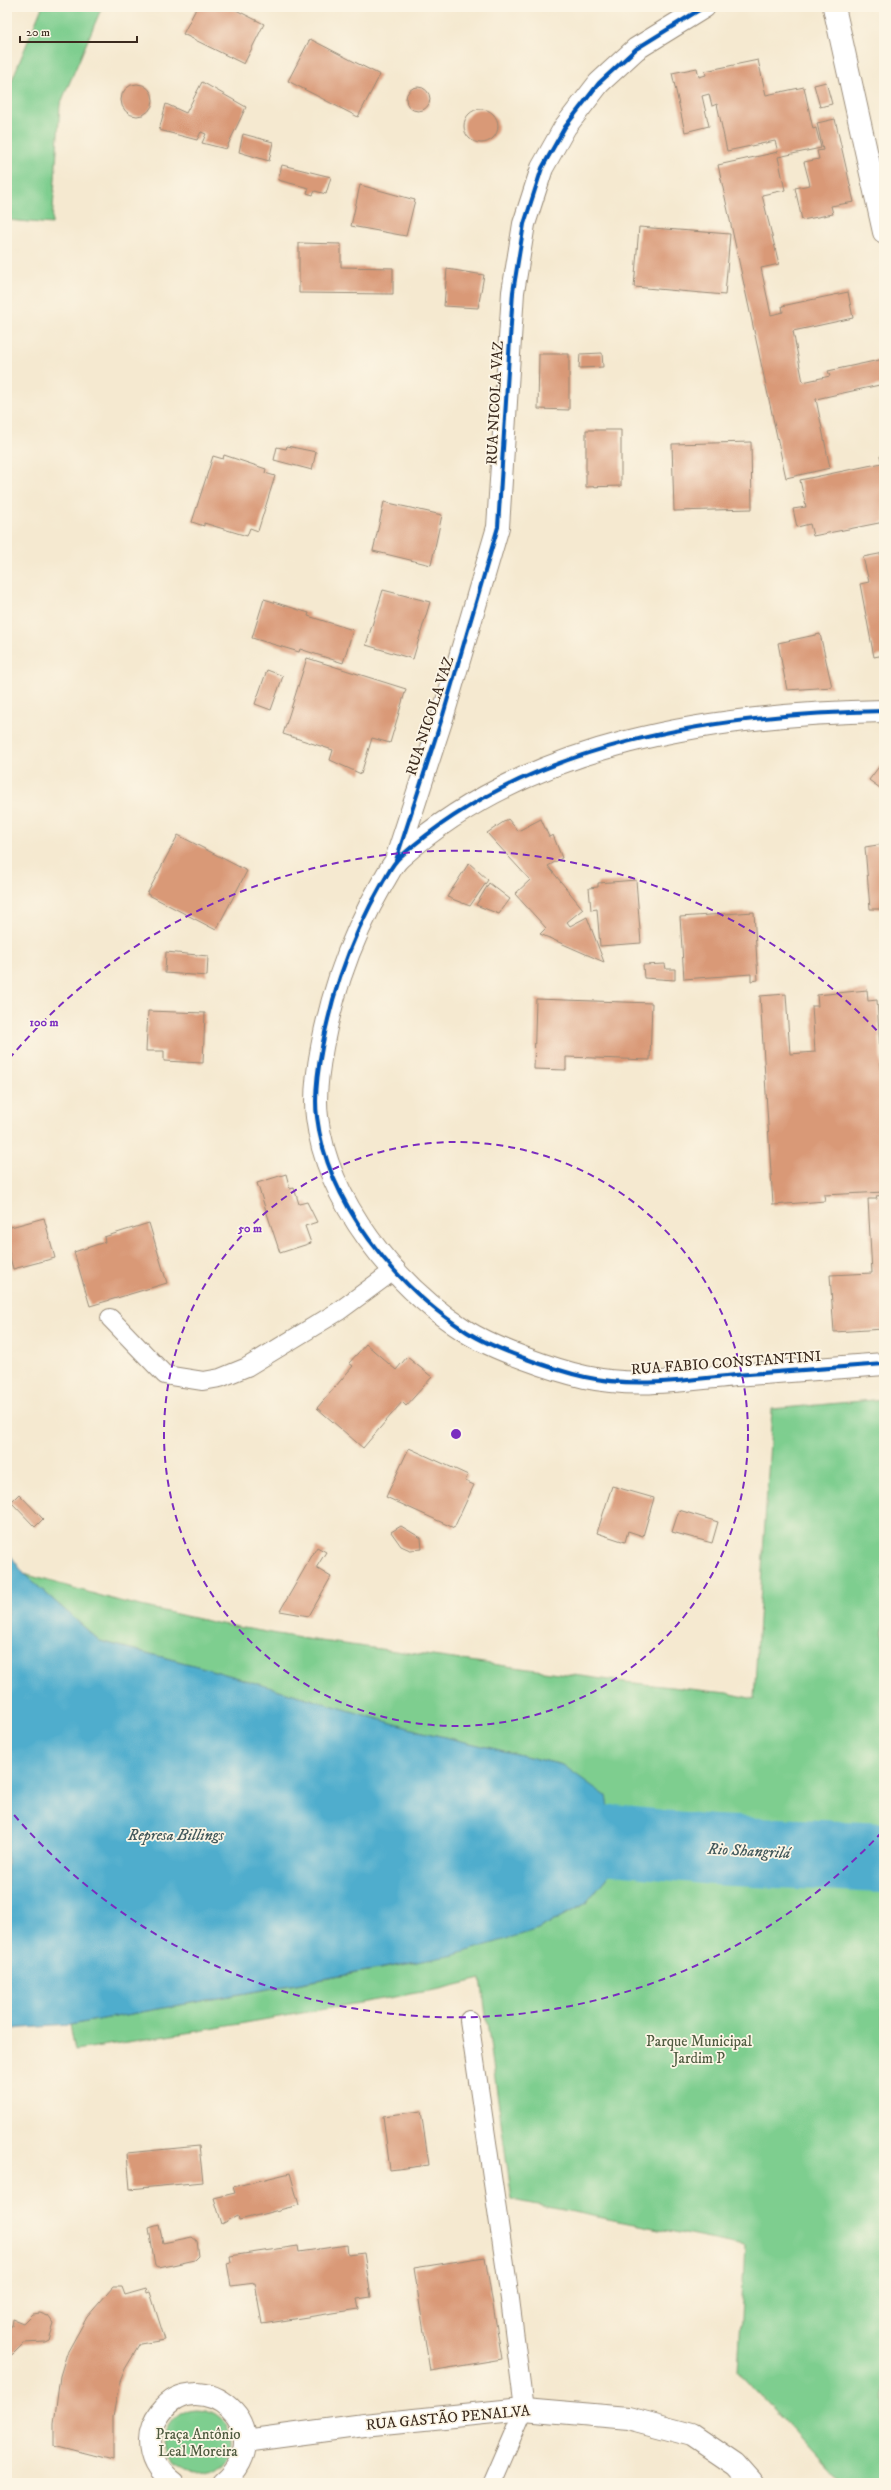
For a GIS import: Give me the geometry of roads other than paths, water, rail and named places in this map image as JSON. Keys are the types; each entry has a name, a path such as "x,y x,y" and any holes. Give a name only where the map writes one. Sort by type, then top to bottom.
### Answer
{"street":[{"name":"RUA NICOLA VAZ","path":"396,860 444,715 498,527 513,292 524,224 542,168 565,127 599,83 636,49 704,7"},
{"path":"834,7 884,232"},
{"name":"RUA FABIO CONSTANTINI","path":"884,711 738,720 638,738 536,771 452,817 396,860 367,910 348,952 335,994 321,1057 316,1114 326,1164 346,1206 373,1244 419,1296 469,1333 524,1358 585,1377 638,1384 884,1364"},
{"path":"173,2483 156,2466 150,2451 150,2435 155,2420 165,2407 177,2399 193,2395 209,2396 223,2402 235,2412 242,2425 245,2441 240,2465 223,2483"},
{"name":"RUA GASTÃO PENALVA","path":"245,2441 364,2425 524,2408 628,2418 692,2435 736,2465 752,2483"}],"lane":[{"path":"110,1318 165,1375 203,1381 220,1378 247,1367 339,1310 396,1269"},
{"path":"469,2020 524,2408 492,2483"}],"water":[{"name":"Represa Billings","path":"7,1550 24,1574 100,1641 201,1667 419,1731 563,1765 606,1796 614,1840 611,1872 585,1904 538,1929 455,1955 70,2025 7,2029"}],"waterway":[{"name":"Rio Shangrilá","path":"614,1840 714,1850 884,1858"}],"park label":[{"name":"Parque Municipal Jardim P","path":"699,2050"},
{"name":"Praça Antônio Leal Moreira","path":"198,2442"}]}
